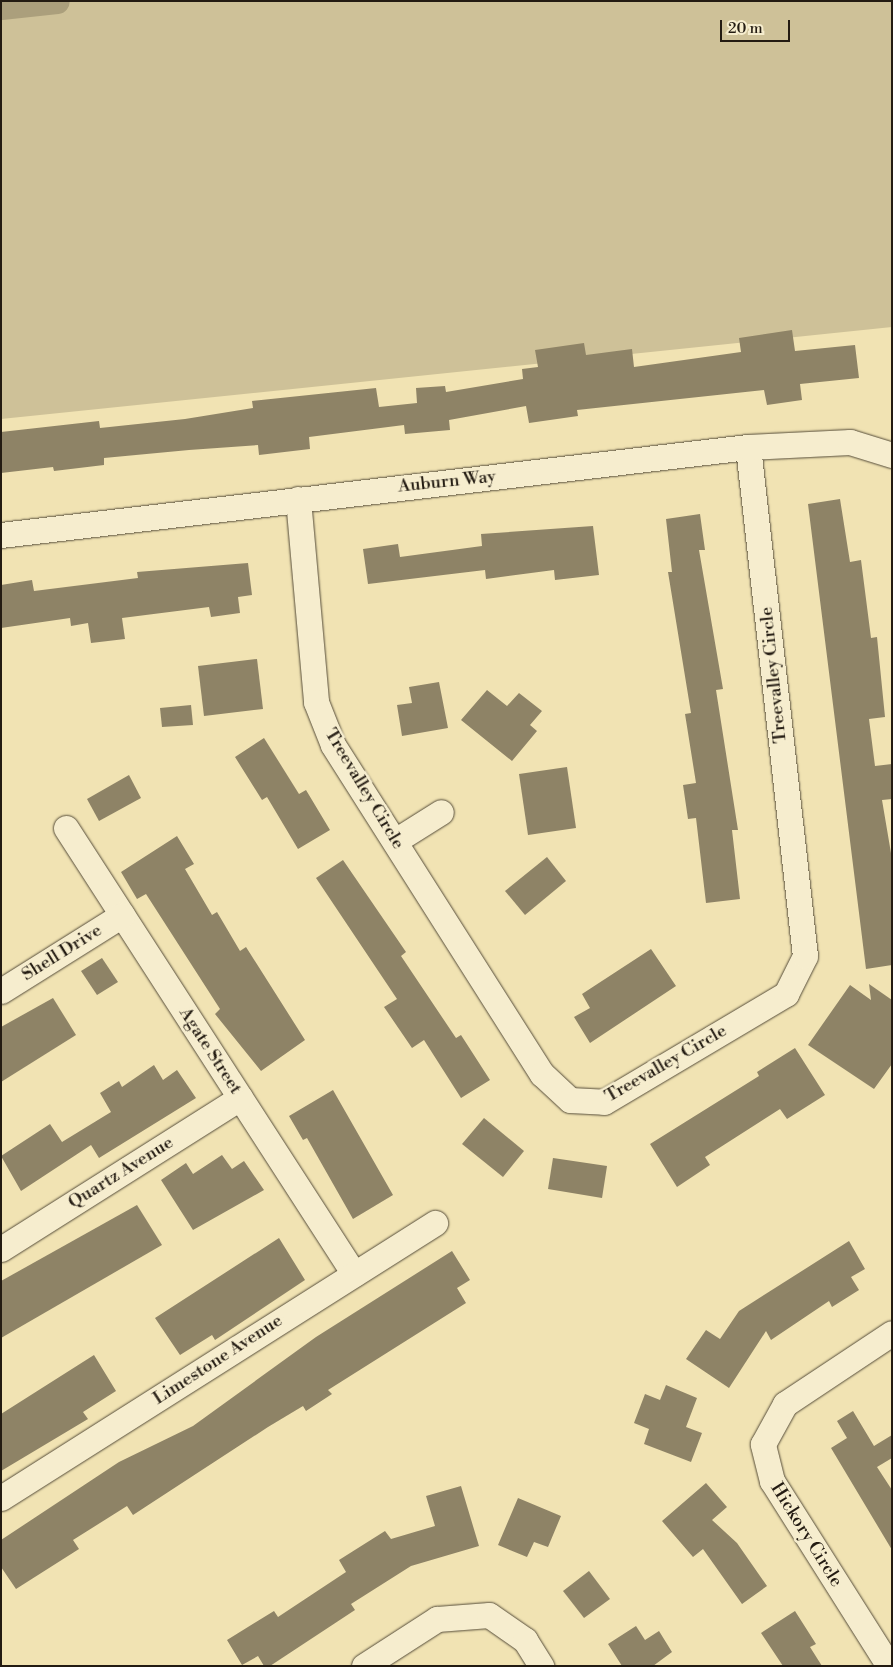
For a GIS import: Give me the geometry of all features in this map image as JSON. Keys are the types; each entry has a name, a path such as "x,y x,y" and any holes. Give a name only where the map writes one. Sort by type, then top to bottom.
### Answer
{"street":[{"name":"Auburn Way","path":"1,536 298,499 748,447 850,442 892,455"},
{"name":"Treevalley Circle","path":"298,499 316,702 333,745 542,1074 570,1100 604,1102 786,994 805,956 748,447"},
{"path":"395,841 441,812"},
{"name":"Agate Street","path":"66,828 354,1274"},
{"name":"Shell Drive","path":"1,991 122,915"},
{"name":"Quartz Avenue","path":"1,1248 240,1098"},
{"name":"Limestone Avenue","path":"1,1498 435,1223"},
{"name":"Hickory Circle","path":"889,1666 772,1481 763,1444 785,1404 892,1333"},
{"path":"364,1666 436,1619 489,1615 525,1640 541,1666"}],"shaded area":[{"path":"1,1 892,1 892,327 1,419"}],"building":[{"path":"792,330 795,351 855,345 859,378 800,384 802,400 767,405 764,390 577,410 578,416 529,423 526,406 449,420 450,430 405,434 404,425 309,437 310,449 259,455 258,445 189,450 104,458 104,465 54,471 53,467 1,473 1,432 99,421 100,428 185,419 253,408 252,401 376,388 379,407 417,403 416,388 445,386 446,392 523,379 522,369 538,367 535,350 584,343 586,355 632,349 634,367 741,352 739,338"},
{"path":"840,499 850,562 861,560 871,638 877,637 885,717 869,719 875,766 892,764 892,799 882,800 892,859 892,965 866,969 808,504"},
{"path":"700,514 705,550 699,550 723,689 716,690 738,830 732,830 740,899 706,903 696,818 688,819 683,785 696,783 685,714 691,713 668,572 672,572 666,519"},
{"path":"593,526 599,575 555,580 554,570 486,579 485,570 368,584 363,549 398,544 400,557 482,546 481,534"},
{"path":"248,563 252,595 238,597 240,613 211,617 209,607 122,618 125,639 91,643 88,623 71,626 70,618 1,628 1,585 32,580 34,591 138,578 137,572"},
{"path":"257,659 263,709 204,716 198,666"},
{"path":"439,682 448,728 402,736 397,705 412,703 409,687"},
{"path":"487,690 507,706 519,693 542,711 530,725 537,731 512,761 461,720"},
{"path":"191,705 193,725 162,727 160,708"},
{"path":"264,738 299,794 306,790 330,830 298,849 267,797 262,800 235,757"},
{"path":"567,767 576,828 528,835 519,774"},
{"path":"129,775 141,798 99,821 87,799"},
{"path":"177,836 194,864 185,869 212,915 217,912 240,951 246,947 305,1040 261,1071 215,1014 220,1009 146,894 137,899 121,872"},
{"path":"547,857 566,881 525,915 505,891"},
{"path":"343,860 406,952 401,956 456,1038 461,1035 490,1080 461,1098 424,1040 412,1048 384,1007 397,999 316,878"},
{"path":"651,949 676,986 590,1043 574,1017 590,1008 582,994"},
{"path":"102,958 118,982 97,995 81,971"},
{"path":"869,984 892,1000 892,1064 874,1089 808,1045 850,985 871,1000"},
{"path":"53,998 76,1035 1,1082 1,1027"},
{"path":"795,1048 825,1095 787,1119 780,1109 705,1157 710,1165 677,1187 650,1144 759,1076 757,1072"},
{"path":"154,1065 163,1080 177,1070 196,1098 99,1158 91,1145 21,1191 1,1156 50,1124 62,1142 111,1112 100,1093 119,1081 122,1087"},
{"path":"333,1090 393,1195 353,1219 307,1138 303,1140 289,1116"},
{"path":"484,1118 524,1151 503,1177 462,1144"},
{"path":"222,1155 232,1169 244,1161 264,1190 193,1230 161,1180 186,1163 193,1174"},
{"path":"553,1158 607,1166 602,1198 548,1189"},
{"path":"137,1205 162,1245 1,1338 1,1281"},
{"path":"279,1238 305,1280 215,1340 212,1335 180,1355 155,1318"},
{"path":"849,1241 865,1269 851,1277 859,1290 832,1307 829,1301 771,1340 766,1331 729,1388 686,1359 706,1330 720,1339 739,1311"},
{"path":"452,1251 470,1280 457,1288 466,1303 328,1390 332,1394 306,1411 303,1406 268,1427 133,1515 127,1506 73,1540 79,1549 16,1589 1,1567 1,1540 119,1462 193,1426 316,1337"},
{"path":"94,1355 116,1391 83,1412 88,1419 1,1471 1,1414"},
{"path":"666,1385 697,1398 686,1427 702,1433 691,1462 644,1444 649,1429 634,1423 645,1394 660,1400"},
{"path":"853,1411 874,1446 892,1435 892,1458 877,1467 892,1490 892,1550 831,1448 847,1438 837,1421"},
{"path":"706,1483 727,1507 712,1520 737,1543 767,1586 742,1604 703,1549 693,1557 662,1521"},
{"path":"461,1486 479,1546 411,1566 351,1604 355,1610 270,1666 264,1666 258,1656 242,1665 227,1640 274,1611 278,1617 346,1572 339,1560 385,1531 391,1539 435,1526 426,1496"},
{"path":"518,1498 561,1516 548,1547 534,1542 527,1557 498,1545"},
{"path":"589,1571 610,1599 584,1618 563,1591"},
{"path":"795,1611 816,1644 810,1647 822,1666 783,1666 761,1633"},
{"path":"636,1626 645,1640 659,1631 672,1652 653,1666 622,1666 608,1644"}],"waterway":[{"path":"1,7 57,1"}]}
